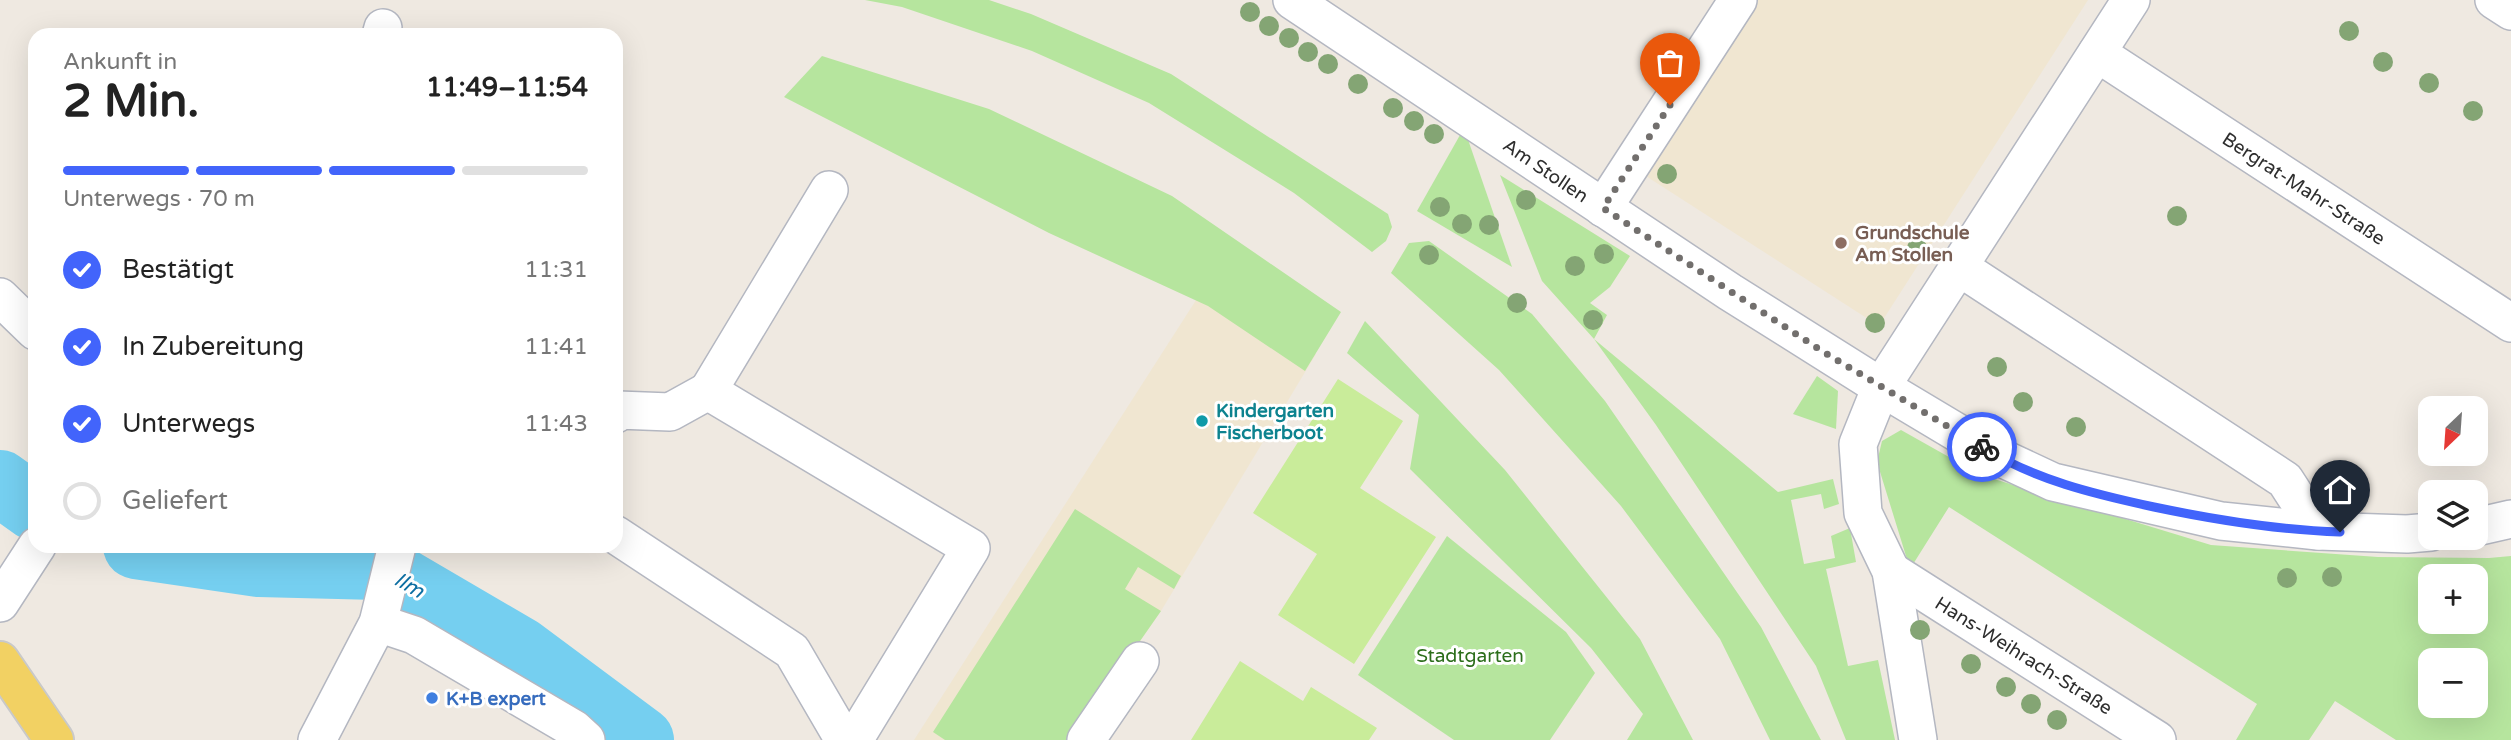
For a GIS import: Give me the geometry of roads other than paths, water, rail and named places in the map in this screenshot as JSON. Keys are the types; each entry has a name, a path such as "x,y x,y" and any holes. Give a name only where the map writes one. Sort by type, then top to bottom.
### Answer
{"main road":[{"path":"0,661 54,740"}],"street":[{"name":"Am Stollen","path":"1292,0 1730,292 1993,454 2053,482 2221,521 2318,531 2418,533"},
{"path":"1603,208 1738,0"},
{"path":"1918,740 1891,571 1863,513 1858,444 1881,387 2131,0"},
{"path":"2494,0 2511,11"},
{"name":"Bergrat-Mahr-Straße","path":"2097,53 2511,323"},
{"path":"623,410 670,412 708,391 829,190"},
{"path":"1959,267 2286,480 2318,531"},
{"path":"0,297 28,324"},
{"path":"708,391 971,548 854,740"},
{"path":"2488,524 2511,519"},
{"path":"623,540 792,650 844,740"},
{"path":"0,603 32,553"},
{"path":"317,740 380,615 395,553"},
{"name":"Hans-Weihrach-Straße","path":"1891,571 2157,740"},
{"path":"380,615 574,729 586,740"},
{"path":"1086,740 1140,662"}],"waterway":[{"name":"Ilm","path":"0,483 28,503"},
{"name":"Ilm","path":"184,553 259,564 378,567 520,650 641,740"}],"place":[{"name":"Grundschule Am Stollen","path":"1841,243"},
{"name":"Kindergarten Fischerboot","path":"1202,421"},
{"name":"K+B expert","path":"432,698"}],"park label":[{"name":"Stadtgarten","path":"1470,655"}]}
